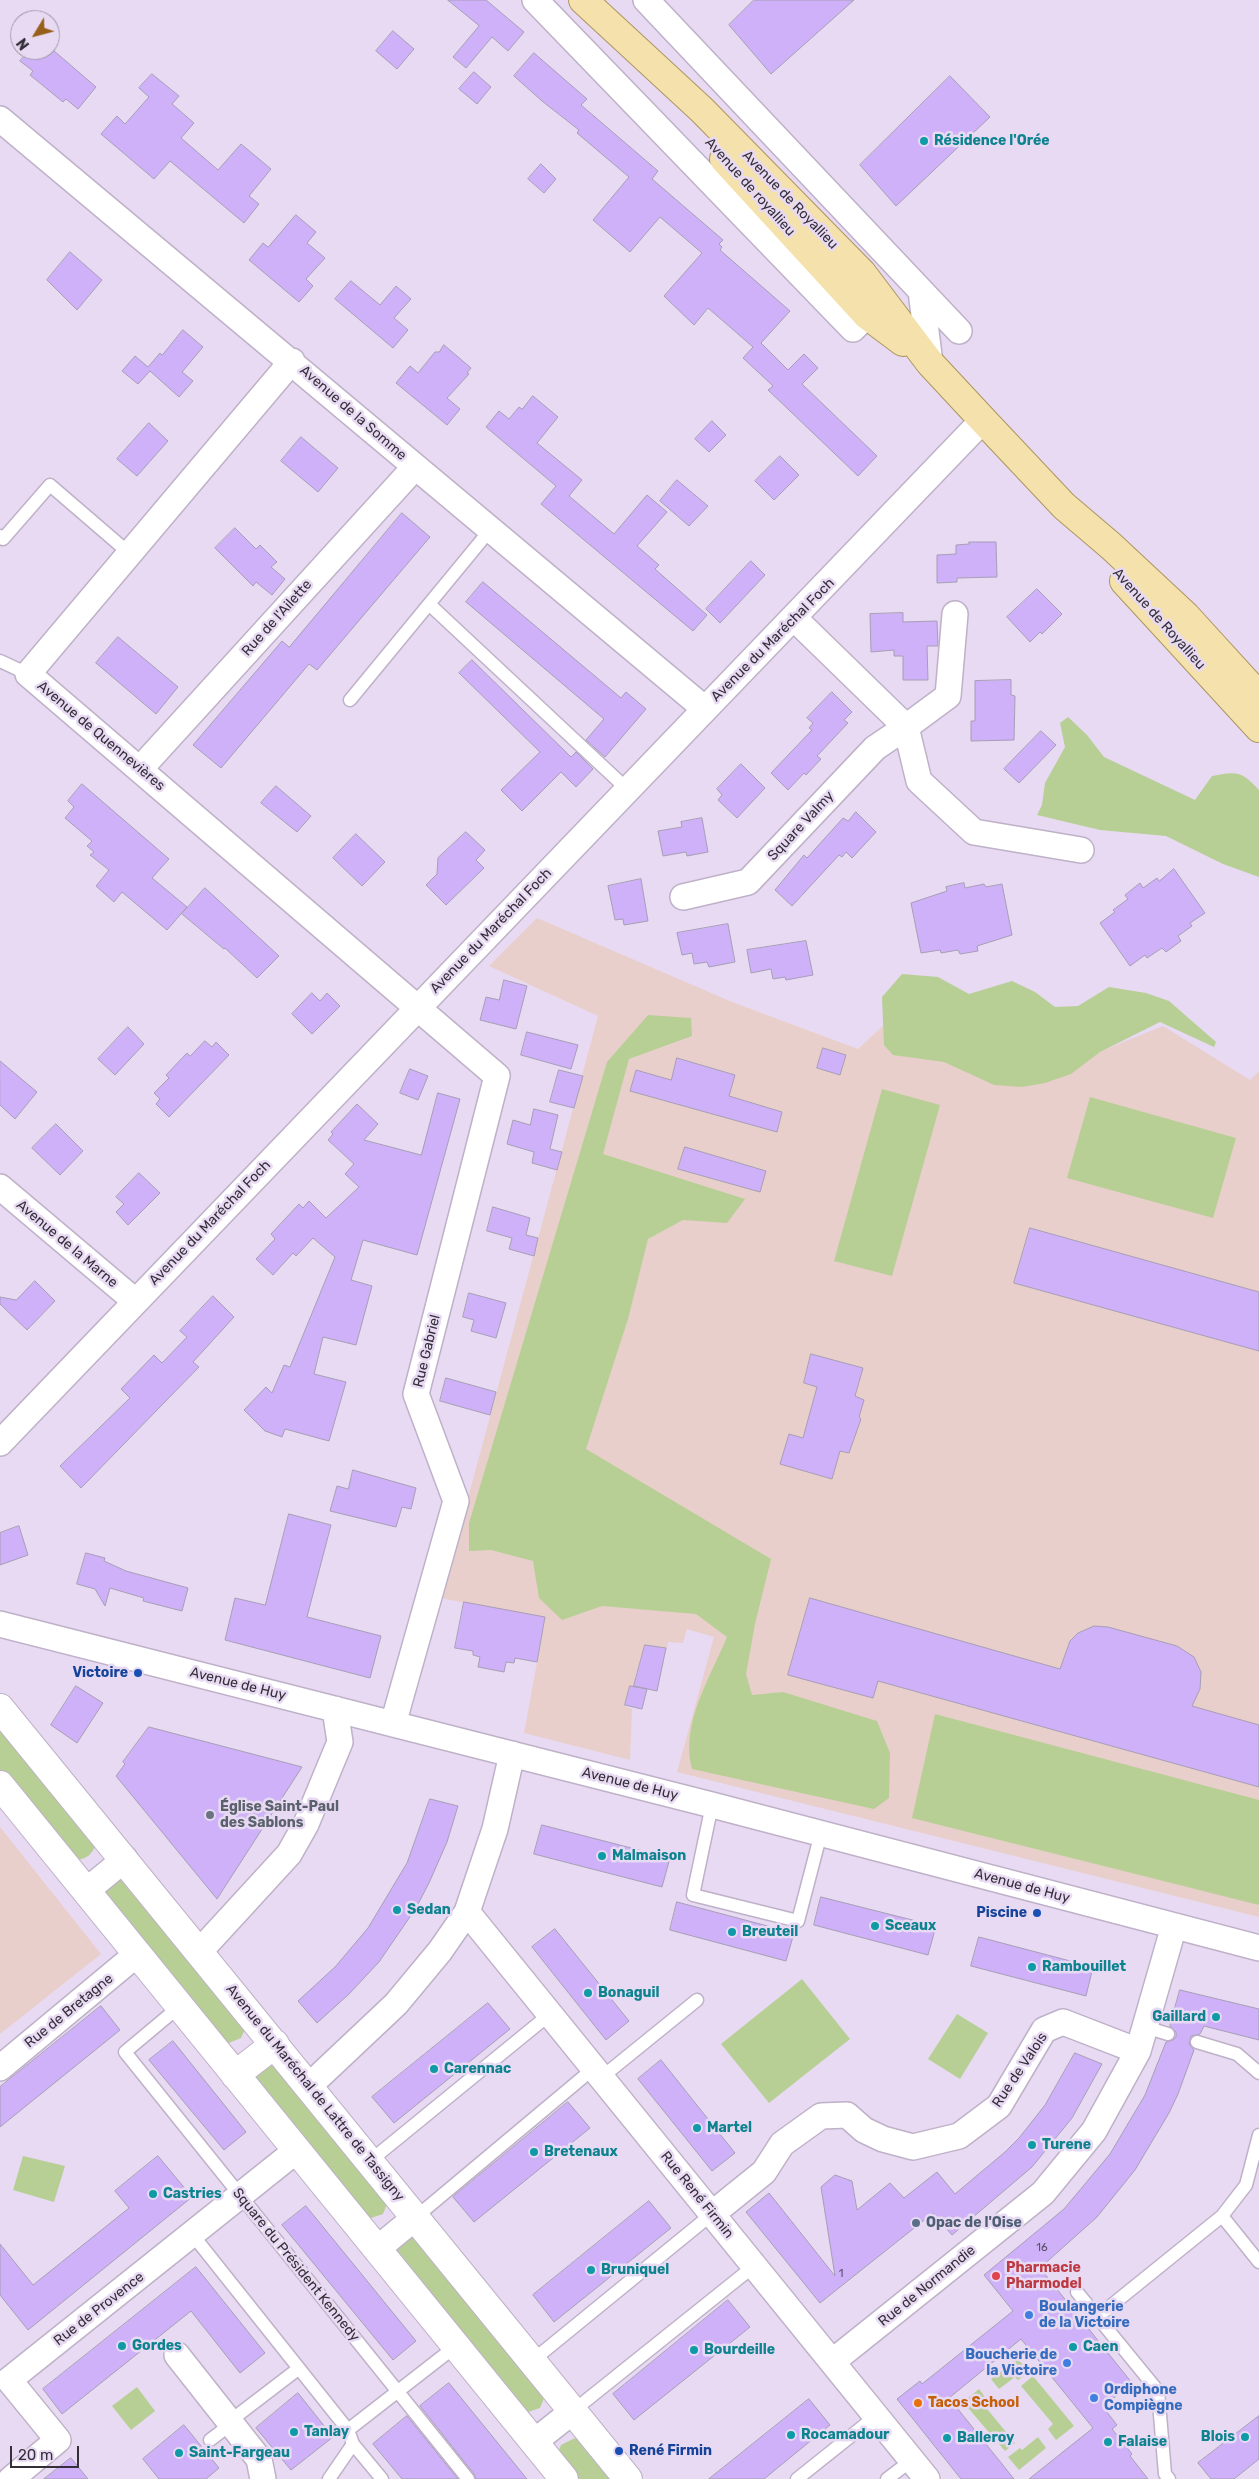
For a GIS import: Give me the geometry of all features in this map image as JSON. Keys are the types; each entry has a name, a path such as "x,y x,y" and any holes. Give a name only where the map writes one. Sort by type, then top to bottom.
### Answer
{"main road":[{"name":"Avenue de royallieu","path":"579,0 867,315 930,363"},
{"name":"Avenue de Royallieu","path":"583,0 702,110 862,274 930,363"},
{"path":"930,363 1064,506"},
{"name":"Avenue de Royallieu","path":"1064,506 1111,546 1186,616 1259,696"},
{"name":"Avenue de Royallieu","path":"1064,506 1100,554 1259,728"}],"street":[{"name":"Avenue de Royallieu","path":"535,0 853,329 867,315"},
{"path":"646,0 959,331"},
{"name":"Avenue de la Somme","path":"0,119 292,361 415,467 705,709"},
{"path":"921,291 930,363"},
{"name":"Avenue de Quennevières","path":"292,361 28,674 416,1007"},
{"name":"Avenue du Maréchal Foch","path":"0,1443 416,1007 795,619 983,420"},
{"name":"Rue de l'Ailette","path":"140,769 415,467"},
{"name":"Square Valmy","path":"683,896 748,882 875,748 948,696 955,614"},
{"path":"795,619 906,727 920,781 974,832 1081,850"},
{"name":"Rue Gabriel","path":"393,1724 456,1501 416,1394 497,1076 416,1007"},
{"name":"Avenue de la Marne","path":"0,1187 135,1301"},
{"name":"Avenue de Huy","path":"0,1624 821,1833 1259,1948"},
{"name":"Avenue du Maréchal de Lattre de Tassigny","path":"0,1708 310,2086 628,2479"},
{"path":"200,1951 289,1854 306,1824 340,1742 335,1709"},
{"path":"310,2086 396,2004 440,1951 467,1912 495,1829 512,1754"},
{"path":"0,1785 564,2479"},
{"path":"86,1891 125,1859"},
{"name":"Rue René Firmin","path":"467,1912 927,2479"},
{"name":"Rue de Normandie","path":"832,2362 1043,2193 1094,2131 1138,2051 1157,2031 1174,1926"},
{"name":"Rue de Bretagne","path":"0,2068 137,1954"},
{"name":"Rue de Valois","path":"712,2214 764,2172 782,2144 821,2116 847,2115 864,2130 883,2139 913,2147 959,2136 999,2106 1044,2030 1063,2022 1138,2051"},
{"path":"235,2075 275,2044"},
{"name":"Rue de Provence","path":"11,2479 58,2440 4,2374 192,2234 297,2150"},
{"path":"377,2249 416,2217"},
{"path":"177,2355 259,2459 263,2479"},
{"path":"534,2442 573,2411"}],"lane":[{"path":"0,536 3,539 50,485 129,553"},
{"path":"350,700 490,530"},
{"path":"429,604 628,790"},
{"path":"0,661 28,674"},
{"path":"712,1805 693,1895 798,1921 821,1833"},
{"path":"416,2217 598,2072 697,2000"},
{"name":"Square du Président Kennedy","path":"180,2006 125,2052 468,2479"},
{"path":"370,2161 550,2014"},
{"path":"1197,2042 1237,2054 1259,2073"},
{"path":"1097,2317 1222,2216 1246,2185 1258,2140"},
{"path":"532,2360 712,2214"},
{"path":"1222,2216 1259,2262"},
{"path":"192,2234 348,2430 353,2444 382,2479"},
{"path":"573,2411 754,2266"},
{"path":"1077,2292 1158,2391 1164,2478"},
{"path":"348,2430 456,2346"},
{"path":"210,2440 298,2369"},
{"path":"797,2479 876,2416"},
{"path":"329,2479 353,2444"},
{"path":"887,2479 912,2460"}],"shaded area":[{"path":"537,918 732,1002 858,1049 924,988 1059,1068 1163,1026 1250,1080 1259,1071 1259,1917 677,1772 714,1637 687,1629 683,1643 668,1642 667,1649 645,1646 635,1678 637,1680 635,1688 629,1687 625,1706 632,1709 630,1760 524,1733 545,1619 441,1598 598,1016 489,966"},
{"path":"0,1827 101,1954 0,2034"}],"green space":[{"path":"1068,717 1087,735 1104,757 1195,800 1212,776 1233,773 1248,779 1259,790 1259,877 1223,864 1166,836 1100,830 1037,815 1042,805 1045,783 1065,747 1060,723"},
{"path":"902,974 938,977 969,994 1012,981 1035,992 1055,1007 1078,1006 1109,987 1146,993 1169,1001 1216,1042 1214,1047 1160,1022 1100,1052 1071,1074 1045,1083 1022,1087 994,1085 944,1062 893,1055 884,1045 882,997"},
{"path":"648,1015 691,1018 692,1036 629,1059 603,1154 745,1199 727,1223 683,1220 648,1239 628,1319 586,1449 771,1559 755,1624 746,1674 752,1695 783,1692 877,1721 890,1753 889,1798 874,1809 692,1769 689,1752 693,1718 705,1685 727,1637 696,1614 602,1606 562,1620 539,1598 533,1561 491,1550 469,1551 469,1523 607,1062"},
{"path":"882,1089 940,1105 892,1276 834,1261"},
{"path":"1090,1097 1236,1138 1213,1218 1067,1178"},
{"path":"935,1714 1259,1800 1259,1905 912,1818"},
{"path":"0,1718 96,1845 87,1857 77,1860 0,1772"},
{"path":"122,1878 245,2029 241,2038 226,2044 104,1893 108,1885"},
{"path":"802,1979 850,2039 769,2103 721,2044"},
{"path":"957,2014 988,2033 960,2079 928,2059"},
{"path":"271,2062 278,2064 387,2204 383,2214 368,2219 253,2077"},
{"path":"23,2156 65,2166 54,2202 13,2190"},
{"path":"412,2237 420,2239 542,2388 544,2398 540,2408 525,2413 395,2252 399,2245"},
{"path":"1017,2358 1029,2372 1018,2380 1015,2377 999,2389 991,2379"},
{"path":"1033,2376 1074,2426 1056,2440 1048,2429 1053,2424 1021,2386"},
{"path":"137,2387 155,2411 131,2430 112,2406"},
{"path":"979,2389 987,2400 983,2404 1015,2443 1005,2451 963,2402"},
{"path":"1038,2437 1046,2448 1019,2470 1008,2457 1020,2448 1022,2450"},
{"path":"575,2438 583,2441 616,2479 571,2479 558,2453 561,2445"}],"building":[{"path":"448,0 486,0 524,32 508,51 492,37 466,68 453,57 479,26"},
{"path":"754,0 854,0 771,74 729,25"},
{"path":"393,31 414,49 397,69 376,51"},
{"path":"534,53 587,99 581,105 658,171 652,179 723,240 719,244 722,247 720,250 790,311 761,343 788,370 804,354 818,368 802,384 877,456 858,476 768,390 773,386 743,358 753,347 708,308 694,325 664,296 702,253 660,217 630,252 593,220 629,177 577,133 579,130 514,76"},
{"path":"60,56 96,87 78,109 66,99 63,102 30,75 33,71 20,61 60,60"},
{"path":"474,72 491,87 477,104 459,89"},
{"path":"152,74 179,96 172,104 194,123 181,138 218,170 241,144 271,169 249,196 259,204 244,223 170,161 154,179 101,134 117,116 125,124 149,97 139,88"},
{"name":"Résidence l'Orée","path":"950,76 990,117 896,206 860,165"},
{"path":"541,164 556,179 544,193 528,179"},
{"path":"296,215 316,232 307,243 325,258 306,279 313,286 299,302 249,260 263,243 268,247"},
{"path":"70,252 102,280 77,310 47,280"},
{"path":"351,281 380,305 396,286 411,299 394,318 408,330 393,348 335,299"},
{"path":"183,330 203,347 182,372 193,381 179,397 150,371 138,384 122,371 135,356 148,367 160,353 162,355"},
{"path":"444,345 471,368 467,373 469,374 447,398 460,409 447,425 396,383 410,366 418,373 435,352 439,352"},
{"path":"533,396 558,417 537,443 582,480 569,496 614,534 647,495 667,512 637,546 659,565 655,569 707,615 693,631 541,504 556,486 486,427 499,411 509,419 519,407 522,409"},
{"path":"712,421 726,435 709,452 695,439"},
{"path":"149,423 168,441 137,476 117,459"},
{"path":"301,437 338,468 318,492 281,461"},
{"path":"780,456 799,475 774,500 755,481"},
{"path":"677,480 708,506 689,526 660,501"},
{"path":"402,513 430,537 317,670 309,664 221,768 193,745 282,641 289,647"},
{"path":"235,528 256,549 260,545 277,562 271,567 285,579 272,595 256,582 253,586 215,548"},
{"path":"969,542 996,542 997,577 957,578 957,582 937,583 937,555 956,554 956,545 969,544"},
{"path":"751,561 765,575 720,623 706,609"},
{"path":"483,582 621,698 626,692 646,709 605,757 586,740 604,719 466,602"},
{"path":"1037,589 1062,614 1042,634 1040,632 1030,642 1007,617"},
{"path":"903,613 903,622 937,621 938,646 927,646 928,680 903,680 903,656 894,656 894,650 871,652 870,614"},
{"path":"118,637 178,687 156,714 96,663"},
{"path":"472,660 571,757 576,752 593,769 576,787 561,772 522,811 501,790 540,752 459,673"},
{"path":"1011,680 1011,695 1015,696 1014,740 971,741 971,721 975,721 975,681"},
{"path":"832,692 852,712 844,720 848,723 817,756 821,759 788,790 771,773 812,730 809,728 813,723 807,718"},
{"path":"1041,731 1056,745 1019,783 1004,769"},
{"path":"741,764 765,788 737,818 718,800 722,795 717,789"},
{"path":"82,784 169,859 152,878 187,907 167,930 122,892 114,902 96,886 109,870 90,855 94,852 87,846 92,841 65,818 74,807 68,801"},
{"path":"276,786 311,816 297,832 261,803"},
{"path":"856,812 876,832 852,858 846,852 842,857 839,855 792,906 775,890 804,855 807,858 843,818 848,821"},
{"path":"702,818 708,852 687,856 686,852 663,856 658,831 682,827 681,822"},
{"path":"466,832 485,850 476,860 484,868 446,905 426,885 437,874 438,858"},
{"path":"356,834 385,862 362,886 333,858"},
{"path":"1174,869 1205,913 1190,923 1192,926 1178,936 1181,941 1166,952 1162,948 1147,958 1145,955 1130,966 1100,923 1128,899 1125,895 1140,883 1143,888 1157,878 1159,881"},
{"path":"641,879 648,921 624,925 623,919 615,920 608,886"},
{"path":"964,883 965,888 984,884 986,887 1002,884 1012,935 977,946 978,951 960,954 958,950 941,953 940,950 921,953 911,903 947,891 946,887"},
{"path":"205,888 279,956 257,978 225,948 182,914"},
{"path":"728,924 735,962 709,967 707,962 694,964 692,953 682,955 677,933"},
{"path":"806,941 813,975 786,980 785,977 773,979 771,969 751,973 747,950"},
{"path":"504,980 527,986 516,1029 480,1020 486,997 499,1000"},
{"path":"312,993 320,1001 327,993 340,1006 312,1034 292,1014"},
{"path":"128,1027 144,1044 115,1075 98,1059"},
{"path":"527,1032 578,1045 571,1069 521,1055"},
{"path":"205,1041 212,1047 216,1042 229,1055 169,1117 156,1104 160,1099 154,1093 169,1078 166,1075 187,1053 190,1056"},
{"path":"823,1048 846,1055 840,1075 817,1068"},
{"path":"677,1058 735,1075 729,1096 782,1112 777,1132 630,1091 636,1070 671,1080"},
{"path":"0,1061 37,1092 15,1119 0,1105"},
{"path":"410,1069 428,1076 418,1100 400,1093"},
{"path":"559,1070 583,1076 574,1108 550,1102"},
{"path":"438,1093 460,1099 417,1255 363,1240 351,1280 372,1286 356,1345 323,1337 314,1374 346,1382 329,1441 285,1429 282,1437 265,1431 244,1410 266,1387 272,1393 284,1365 290,1367 335,1257 313,1238 296,1256 293,1253 273,1275 256,1259 275,1239 271,1234 299,1204 303,1208 309,1201 326,1218 359,1187 345,1174 354,1164 328,1140 333,1134 331,1132 357,1104 378,1124 364,1140 421,1155"},
{"path":"534,1109 558,1115 550,1149 562,1152 557,1170 532,1163 534,1152 507,1144 513,1120 530,1125"},
{"path":"56,1124 83,1151 60,1175 32,1148"},
{"path":"685,1147 766,1171 760,1192 678,1169"},
{"path":"139,1173 160,1193 128,1225 116,1212 124,1204 116,1197"},
{"path":"493,1207 530,1218 526,1235 538,1238 534,1256 509,1249 512,1238 487,1231"},
{"path":"1030,1228 1259,1292 1259,1351 1014,1283"},
{"path":"35,1281 55,1301 27,1330 0,1304 0,1297 16,1300"},
{"path":"469,1293 506,1303 496,1338 471,1331 474,1320 463,1317"},
{"path":"213,1296 234,1317 193,1362 199,1367 81,1488 60,1466 130,1398 121,1389 154,1355 162,1363 187,1337 180,1331"},
{"path":"811,1354 863,1368 855,1396 864,1400 859,1417 861,1419 849,1453 840,1451 832,1479 780,1464 789,1434 803,1438 817,1387 804,1383"},
{"path":"446,1378 496,1392 490,1415 440,1401"},
{"path":"353,1470 416,1488 411,1509 402,1507 396,1527 330,1511 337,1486 348,1489"},
{"path":"289,1514 331,1525 307,1617 381,1636 370,1678 225,1640 235,1598 265,1605"},
{"path":"19,1526 28,1555 0,1565 0,1533"},
{"path":"86,1553 105,1558 104,1561 126,1571 188,1588 182,1611 143,1601 144,1598 110,1588 105,1606 95,1589 77,1584"},
{"path":"810,1598 1060,1669 1070,1641 1078,1633 1094,1626 1108,1627 1177,1646 1194,1657 1201,1672 1200,1689 1192,1706 1259,1725 1259,1787 878,1681 873,1698 788,1675"},
{"path":"464,1602 545,1617 537,1662 515,1658 514,1663 506,1662 504,1672 478,1667 480,1657 473,1655 473,1651 455,1648"},
{"path":"645,1645 666,1648 657,1691 634,1686"},
{"path":"76,1686 103,1703 77,1743 51,1725"},
{"path":"630,1686 647,1689 642,1709 625,1705"},
{"name":"Église Saint-Paul des Sablons","path":"149,1727 302,1767 217,1899 116,1776 125,1764 123,1762"},
{"name":"Sedan","path":"430,1799 458,1806 447,1842 429,1883 416,1908 379,1962 349,1994 317,2023 298,2001 335,1967 368,1928 407,1863"},
{"name":"Malmaison","path":"542,1825 670,1858 662,1887 534,1854"},
{"name":"Sceaux","path":"821,1897 936,1926 928,1955 814,1925"},
{"name":"Breuteil","path":"677,1902 794,1933 786,1961 670,1930"},
{"name":"Bonaguil","path":"555,1929 629,2021 606,2040 532,1947"},
{"name":"Rambouillet","path":"979,1937 1093,1967 1086,1996 971,1966"},
{"path":"1180,1990 1259,2009 1259,2040 1204,2026 1200,2034 1191,2036 1189,2044 1194,2050 1178,2094 1169,2113 1135,2170 1097,2217 1040,2268 1132,2383 1103,2407 1117,2425 1112,2429 1132,2454 1130,2456 1148,2479 1029,2479 1093,2428 1021,2339 949,2398 1014,2479 961,2479 897,2399 920,2381 922,2384 1013,2311 984,2275 1064,2209 1110,2154 1145,2095 1166,2042 1176,2037 1176,2032 1170,2026"},
{"name":"Carennac","path":"488,2003 510,2029 394,2123 372,2097"},
{"path":"101,2006 120,2030 0,2127 0,2087"},
{"path":"173,2041 246,2132 224,2150 149,2060"},
{"path":"1075,2053 1102,2064 1072,2118 1032,2167 952,2235 933,2213 820,2303 746,2212 769,2193 835,2276 821,2187 835,2175 852,2181 857,2210 890,2183 904,2198 937,2172 955,2194 1019,2138 1045,2105"},
{"name":"Martel","path":"661,2060 735,2153 712,2171 638,2079"},
{"name":"Bretenaux","path":"568,2102 590,2128 474,2222 453,2197"},
{"path":"158,2156 192,2197 28,2330 0,2295 0,2244 33,2285 129,2208 115,2191"},
{"name":"Bruniquel","path":"649,2201 671,2228 554,2322 533,2295"},
{"path":"306,2206 416,2341 393,2360 282,2225"},
{"name":"Gordes","path":"196,2267 265,2353 240,2373 191,2311 62,2414 43,2389"},
{"name":"Bourdeille","path":"728,2300 750,2327 634,2420 613,2394"},
{"path":"449,2383 527,2479 476,2479 420,2406"},
{"name":"Tanlay","path":"298,2393 333,2437 291,2470 256,2428"},
{"name":"Rocamadour","path":"809,2399 830,2425 764,2479 709,2479"},
{"path":"407,2416 458,2479 402,2479 373,2444"},
{"name":"Blois","path":"1259,2416 1259,2459 1234,2479 1211,2479 1198,2463"},
{"name":"Saint-Fargeau","path":"184,2425 219,2468 206,2479 159,2479 143,2459"},
{"path":"71,2458 88,2479 44,2479"}],"place":[{"name":"Résidence l'Orée","path":"924,141"},
{"name":"Victoire","path":"138,1673"},
{"name":"Église Saint-Paul des Sablons","path":"210,1815"},
{"name":"Malmaison","path":"602,1856"},
{"name":"Sedan","path":"397,1910"},
{"name":"Piscine","path":"1037,1913"},
{"name":"Sceaux","path":"875,1926"},
{"name":"Breuteil","path":"732,1932"},
{"name":"Rambouillet","path":"1032,1967"},
{"name":"Bonaguil","path":"588,1993"},
{"name":"Gaillard","path":"1216,2017"},
{"name":"Carennac","path":"434,2069"},
{"name":"Martel","path":"697,2128"},
{"name":"Turene","path":"1032,2145"},
{"name":"Bretenaux","path":"534,2152"},
{"name":"Castries","path":"153,2194"},
{"name":"Opac de l'Oise","path":"916,2223"},
{"name":"Bruniquel","path":"591,2270"},
{"name":"Pharmacie Pharmodel","path":"996,2276"},
{"name":"Boulangerie de la Victoire","path":"1029,2315"},
{"name":"Gordes","path":"122,2346"},
{"name":"Caen","path":"1073,2347"},
{"name":"Bourdeille","path":"694,2350"},
{"name":"Boucherie de la Victoire","path":"1067,2363"},
{"name":"Ordiphone Compiègne","path":"1094,2398"},
{"name":"Tacos School","path":"918,2403"},
{"name":"Tanlay","path":"294,2432"},
{"name":"Rocamadour","path":"791,2435"},
{"name":"Blois","path":"1245,2437"},
{"name":"Balleroy","path":"947,2438"},
{"name":"Falaise","path":"1108,2442"},
{"name":"René Firmin","path":"619,2451"},
{"name":"Saint-Fargeau","path":"179,2453"}]}
